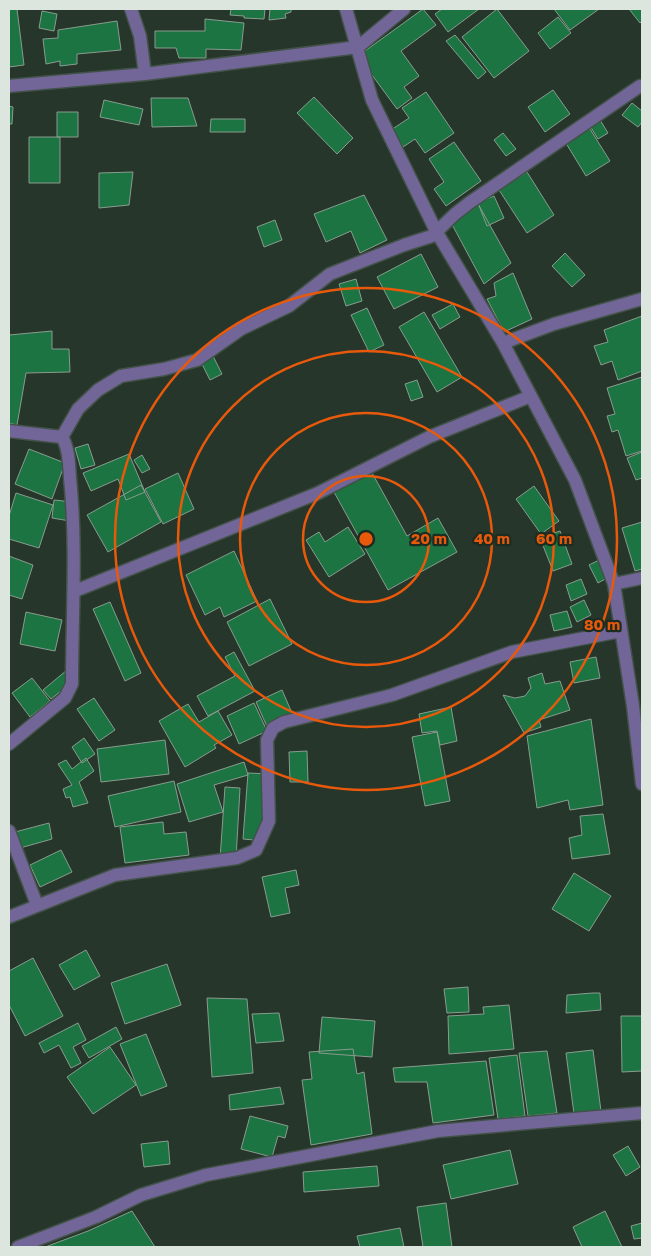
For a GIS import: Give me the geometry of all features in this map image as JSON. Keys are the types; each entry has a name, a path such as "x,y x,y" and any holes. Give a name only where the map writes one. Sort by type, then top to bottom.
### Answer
{"street":[{"path":"131,9 140,36 145,74"},
{"path":"346,9 372,100 436,231 503,343 576,480 614,584 633,706 642,784"},
{"path":"9,86 145,74 358,48 404,9"},
{"path":"62,437 78,409 98,390 121,376 164,369 197,360 241,329 289,306 330,274 404,245 424,241 470,203 640,86"},
{"path":"503,343 554,324 642,299"},
{"path":"74,591 318,493 429,437 531,396"},
{"path":"9,431 62,437 66,443 74,519 72,684 65,698 9,744"},
{"path":"614,584 642,578"},
{"path":"9,917 115,875 238,858 256,850 269,821 267,740 273,728 284,722 392,695 512,652 621,631"},
{"path":"9,831 37,905"},
{"path":"18,1247 96,1217 141,1195 206,1175 438,1131 642,1113"}],"building":[{"path":"9,9 17,9 24,65 9,67"},
{"path":"231,9 265,9 264,19 230,15"},
{"path":"270,9 291,9 291,12 285,14 286,18 269,20"},
{"path":"423,9 436,25 401,51 419,76 404,87 412,98 397,109 358,56"},
{"path":"442,9 479,9 448,32 435,14"},
{"path":"497,9 529,51 494,78 462,37"},
{"path":"554,9 599,9 570,30"},
{"path":"629,9 642,9 642,21 640,23"},
{"path":"42,11 57,14 54,31 39,28"},
{"path":"558,17 571,33 550,49 538,33"},
{"path":"205,19 244,23 241,50 206,49 206,58 179,58 176,48 155,48 155,31 205,31"},
{"path":"117,21 121,50 77,54 77,64 60,66 60,61 46,64 43,39 58,38 58,30"},
{"path":"455,35 486,72 478,79 446,41"},
{"path":"553,90 570,114 545,132 528,107"},
{"path":"426,92 454,133 425,153 415,139 403,147 391,130 409,118 402,108"},
{"path":"314,97 353,138 337,154 297,113"},
{"path":"151,98 188,98 197,126 152,127"},
{"path":"104,100 143,109 139,125 100,117"},
{"path":"632,103 642,111 642,122 638,127 622,115"},
{"path":"9,106 13,107 12,124 9,124"},
{"path":"57,112 78,112 78,137 57,137"},
{"path":"597,115 608,133 598,139 587,121"},
{"path":"211,119 245,119 245,132 210,132"},
{"path":"585,121 610,161 586,176 561,135"},
{"path":"503,133 516,149 506,156 494,140"},
{"path":"29,137 60,137 60,183 29,183"},
{"path":"454,142 481,181 446,206 434,189 444,182 429,159"},
{"path":"133,172 129,205 99,208 99,173"},
{"path":"527,172 554,215 527,233 499,190"},
{"path":"364,195 387,240 360,253 351,231 326,242 314,214"},
{"path":"494,196 504,218 487,226 478,203"},
{"path":"477,202 511,263 484,284 448,217"},
{"path":"275,220 282,240 264,247 257,227"},
{"path":"565,253 585,275 572,287 552,266"},
{"path":"421,254 438,287 394,309 377,277"},
{"path":"513,273 532,319 504,332 487,299 496,296 494,283"},
{"path":"356,279 362,301 346,306 339,284"},
{"path":"453,304 460,317 440,329 432,315"},
{"path":"367,308 384,345 369,352 351,315"},
{"path":"424,312 462,377 437,392 399,327"},
{"path":"642,316 642,371 618,380 612,361 601,365 594,346 608,342 604,330"},
{"path":"52,331 52,349 69,349 70,372 26,373 17,425 9,423 9,335"},
{"path":"213,356 222,374 210,380 201,362"},
{"path":"642,377 642,451 626,456 618,430 612,432 607,416 615,414 607,388"},
{"path":"417,380 423,397 411,401 405,384"},
{"path":"88,444 95,465 81,469 75,448"},
{"path":"29,449 65,463 52,499 15,484"},
{"path":"642,452 642,478 636,480 627,458"},
{"path":"129,454 145,492 126,500 118,479 91,491 83,473"},
{"path":"142,455 150,469 142,473 134,460"},
{"path":"366,462 407,536 438,518 457,552 388,590 329,483"},
{"path":"178,473 194,509 163,524 145,489"},
{"path":"141,485 161,522 108,552 87,515"},
{"path":"534,486 559,521 541,534 516,499"},
{"path":"16,493 53,505 39,548 9,539 9,516"},
{"path":"54,500 73,502 70,521 52,518"},
{"path":"642,522 642,569 635,571 622,528"},
{"path":"348,527 365,554 329,577 306,540 319,532 325,542"},
{"path":"560,531 572,564 553,571 540,538"},
{"path":"234,551 257,601 224,617 220,607 205,615 186,575"},
{"path":"9,556 33,565 22,599 9,595"},
{"path":"599,560 607,578 598,583 589,565"},
{"path":"581,579 587,594 571,601 566,585"},
{"path":"270,599 292,644 249,666 227,622"},
{"path":"584,600 591,615 577,622 570,607"},
{"path":"110,602 141,673 125,681 93,609"},
{"path":"567,611 572,627 554,631 550,615"},
{"path":"26,612 62,620 55,651 20,644"},
{"path":"234,652 255,691 208,716 197,696 235,676 225,657"},
{"path":"596,657 600,678 574,683 570,662"},
{"path":"67,670 75,680 51,699 43,690"},
{"path":"542,673 545,684 560,681 570,710 539,720 541,727 524,733 503,695 515,698 525,696 531,688 528,678"},
{"path":"32,678 50,701 30,717 12,693"},
{"path":"282,690 295,720 269,731 256,702"},
{"path":"94,698 115,730 99,741 77,709"},
{"path":"254,703 267,731 239,744 227,716"},
{"path":"188,704 199,722 218,711 232,735 214,745 216,748 185,767 159,721"},
{"path":"451,707 457,741 440,745 437,731 422,733 419,714"},
{"path":"591,719 603,805 570,810 568,800 537,808 527,736"},
{"path":"437,732 450,801 425,806 412,737"},
{"path":"84,738 95,754 82,763 72,747"},
{"path":"165,740 169,774 101,782 97,749"},
{"path":"307,751 308,782 290,782 289,752"},
{"path":"86,758 94,771 79,782 88,803 73,807 70,797 66,798 63,789 72,785 58,764 66,760 72,769"},
{"path":"244,762 248,775 214,785 223,812 189,822 177,784"},
{"path":"248,773 270,774 265,841 243,839"},
{"path":"174,781 181,812 115,827 108,796"},
{"path":"225,787 240,788 236,859 220,859"},
{"path":"603,814 610,854 572,859 569,838 582,835 580,816"},
{"path":"163,822 164,834 186,832 189,855 125,863 120,827"},
{"path":"49,823 52,839 20,848 15,832"},
{"path":"61,850 72,872 40,887 30,865"},
{"path":"296,870 299,885 285,888 290,913 271,917 262,877"},
{"path":"574,873 611,896 589,931 552,909"},
{"path":"86,950 100,976 74,990 59,965"},
{"path":"33,958 63,1016 25,1036 9,1005 9,971"},
{"path":"167,964 181,1005 125,1024 111,983"},
{"path":"468,987 469,1012 447,1013 444,989"},
{"path":"600,993 601,1010 566,1013 567,995"},
{"path":"207,998 247,999 253,1073 212,1077"},
{"path":"509,1005 514,1049 449,1054 448,1016 484,1014 483,1007"},
{"path":"279,1013 284,1041 256,1043 252,1014"},
{"path":"621,1016 642,1016 642,1071 622,1072"},
{"path":"322,1017 375,1021 372,1057 319,1053"},
{"path":"78,1023 86,1040 73,1047 81,1063 71,1068 59,1045 44,1053 39,1043"},
{"path":"116,1027 122,1039 89,1058 82,1046"},
{"path":"146,1034 167,1086 141,1096 120,1044"},
{"path":"110,1047 136,1085 93,1114 67,1077"},
{"path":"353,1049 357,1074 364,1072 372,1134 311,1145 302,1080 312,1079 309,1052"},
{"path":"593,1050 601,1111 574,1114 566,1053"},
{"path":"547,1051 557,1113 528,1116 519,1053"},
{"path":"517,1055 525,1116 498,1119 489,1058"},
{"path":"486,1061 494,1115 433,1123 427,1082 395,1082 393,1068"},
{"path":"280,1087 284,1104 230,1110 229,1095"},
{"path":"250,1116 288,1126 285,1138 278,1136 272,1157 241,1149"},
{"path":"168,1141 170,1164 144,1167 141,1144"},
{"path":"628,1146 640,1167 626,1176 613,1155"},
{"path":"510,1150 518,1184 451,1199 443,1165"},
{"path":"377,1166 379,1186 304,1192 303,1172"},
{"path":"446,1203 452,1247 423,1247 417,1207"},
{"path":"132,1211 155,1247 45,1247 88,1231"},
{"path":"605,1211 622,1247 582,1247 573,1227"},
{"path":"642,1223 642,1238 634,1239 631,1226"},
{"path":"400,1228 404,1247 360,1247 357,1236"}]}
